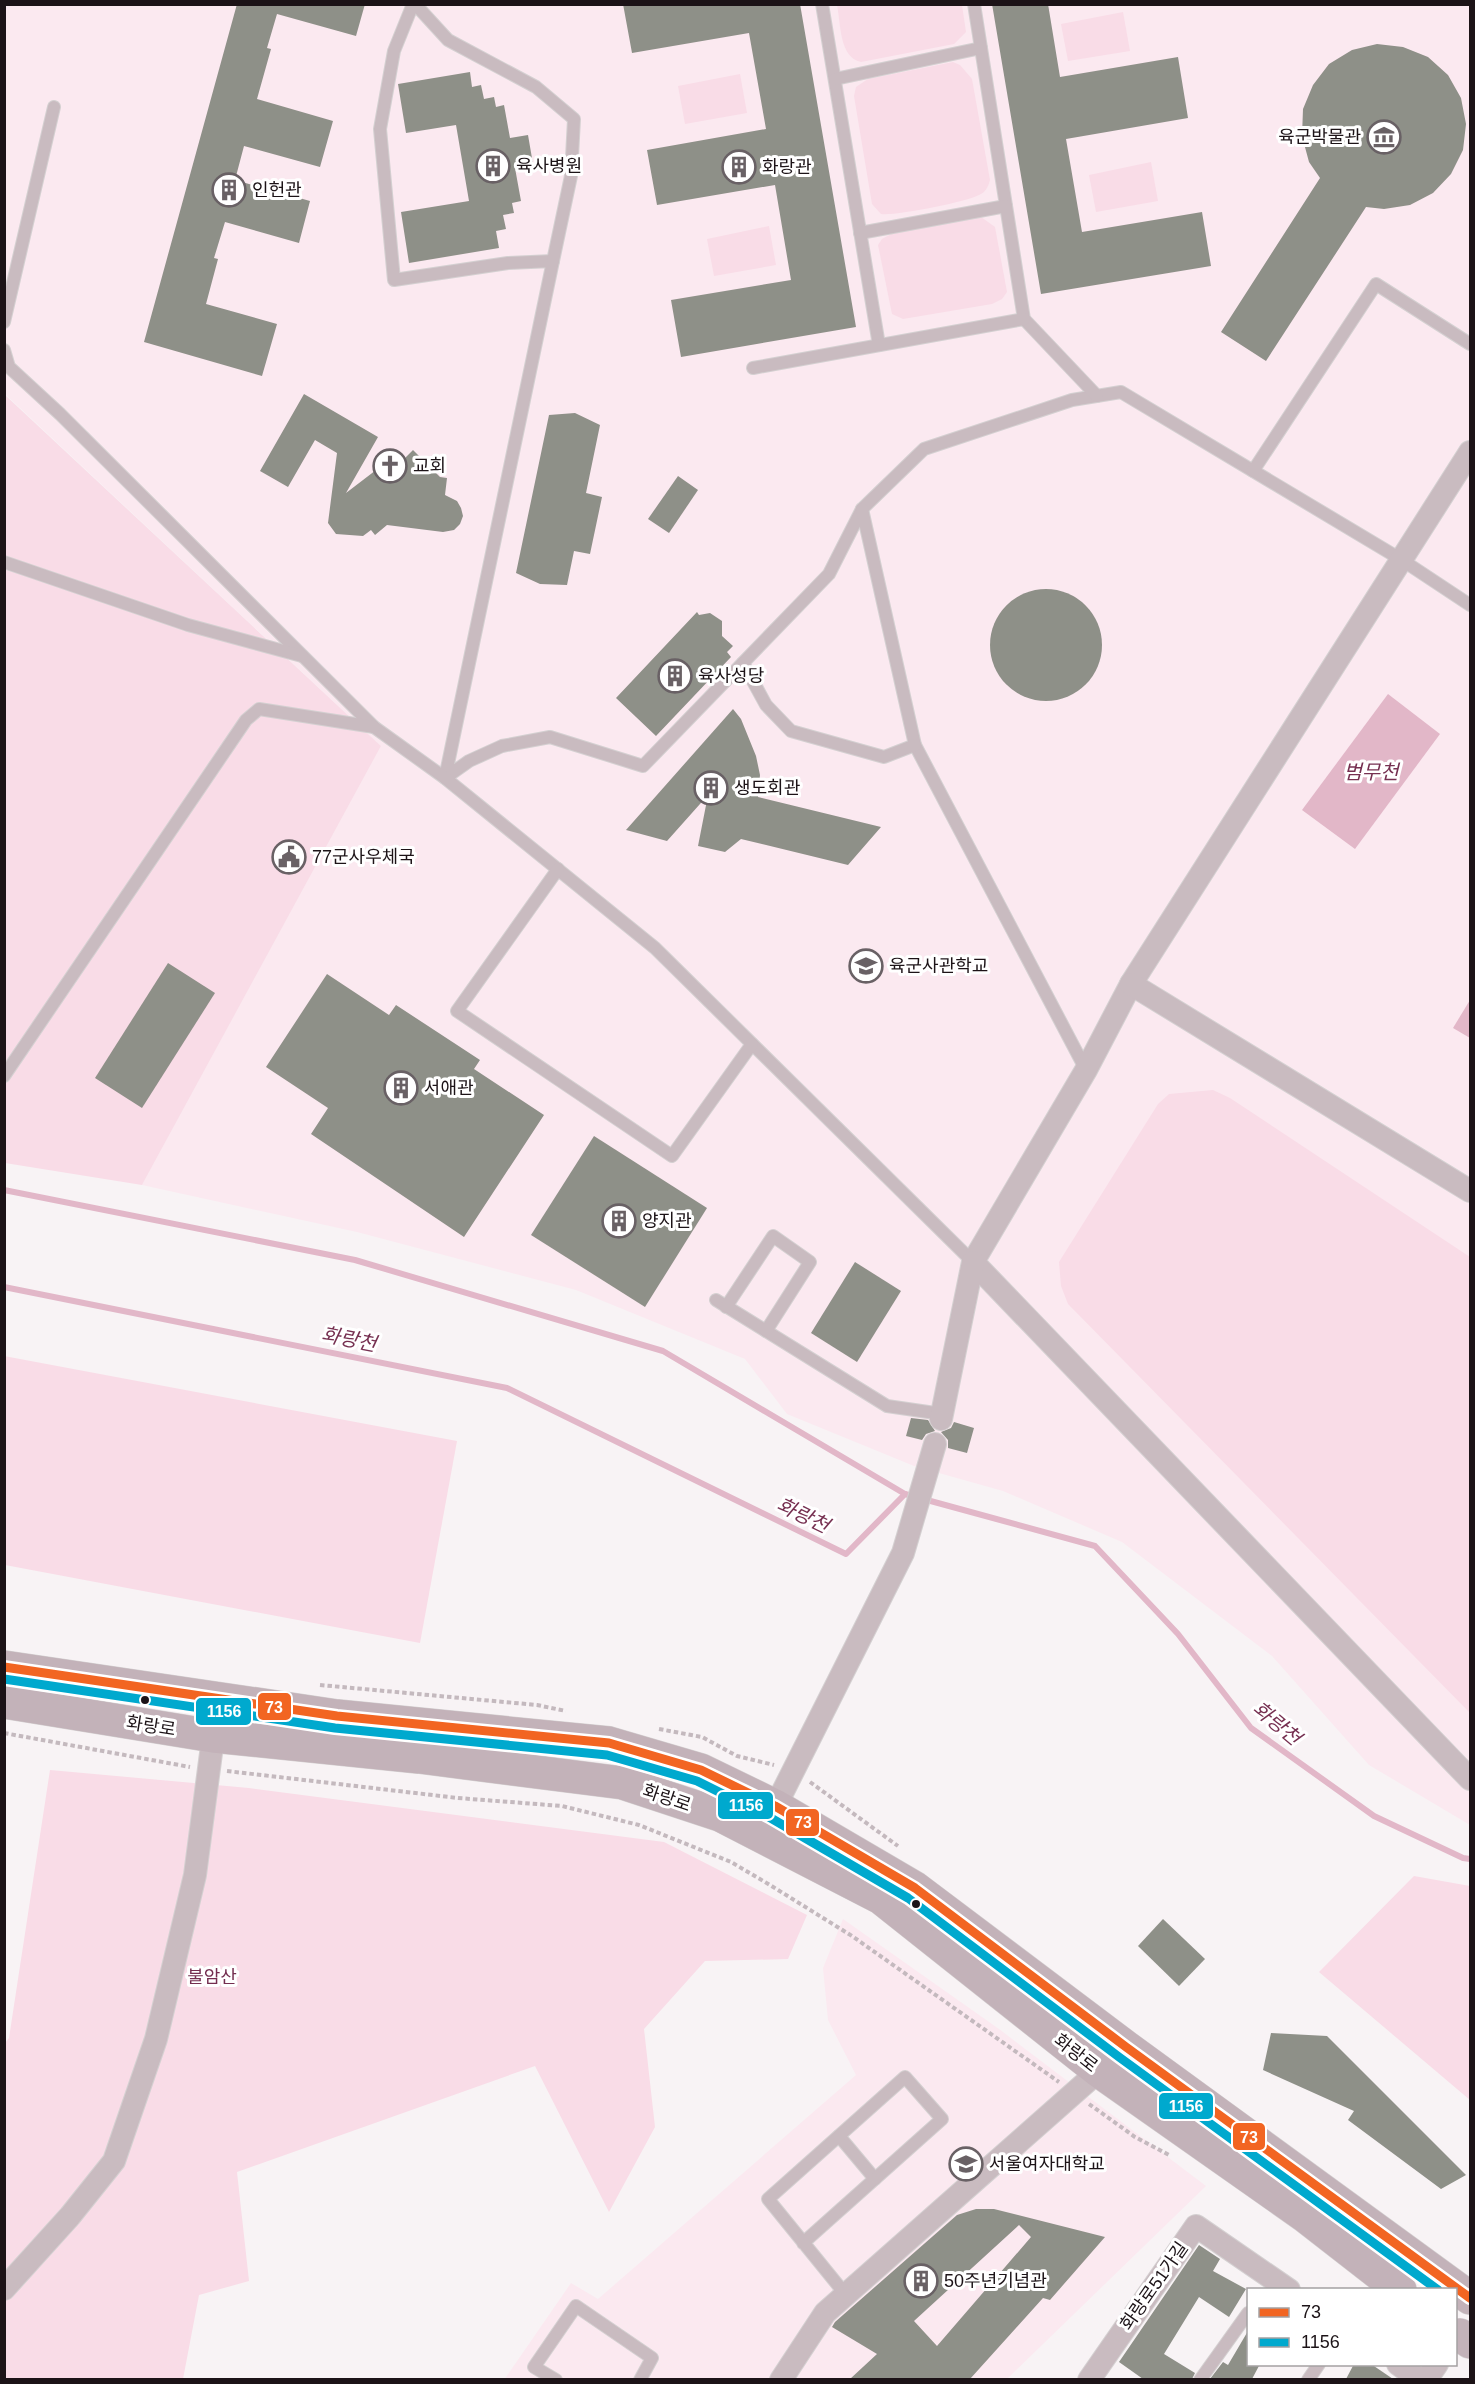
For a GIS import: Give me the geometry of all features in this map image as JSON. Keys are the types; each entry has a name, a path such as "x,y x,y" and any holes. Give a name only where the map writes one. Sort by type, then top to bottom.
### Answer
{"main road":[{"name":"화랑로","path":"4,1667 337,1716 609,1743 701,1770 775,1806 915,1888 1126,2047 1456,2288"},
{"name":"화랑로","path":"4,1702 213,1736 419,1757 623,1783 720,1815 881,1898 1099,2071 1305,2216 1399,2288"},
{"name":"화랑로","path":"1457,2289 1470,2298"}],"street":[{"path":"941,1416 973,1262 1086,1070 1131,984 1470,452"},
{"path":"1131,984 1470,1191"},
{"path":"973,1262 1470,1779"},
{"path":"762,1836 903,1553 935,1446"},
{"path":"4,2289 70,2216 114,2161 156,2039 195,1875 218,1700"},
{"path":"781,2379 825,2313 1126,2047"},
{"name":"화랑로51가길","path":"1089,2379 1196,2226 1276,2286"},
{"path":"1401,2366 1420,2379"},
{"path":"1426,2379 1436,2366"}],"lane":[{"path":"445,778 554,261 571,176 574,119 536,87 448,40 414,4 394,51 380,129 394,280 508,263 554,261"},
{"path":"822,4 879,345"},
{"path":"974,4 1024,319 1097,396"},
{"path":"835,80 981,48"},
{"path":"4,322 54,107"},
{"path":"860,233 1006,206"},
{"path":"1253,471 1376,284 1470,344"},
{"path":"753,368 1024,319"},
{"path":"4,350 9,367 60,414 374,727 445,778 655,948 973,1262"},
{"path":"445,778 469,761 502,746 550,737 644,766 828,574 862,509 924,449 1072,400 1121,392 1402,560 1470,605"},
{"path":"862,509 915,745 1086,1070"},
{"path":"4,562 188,626 303,656"},
{"path":"743,663 766,705 791,731 884,757 915,745"},
{"path":"4,1076 246,720 259,709 374,727"},
{"path":"558,869 457,1011 672,1156 752,1044"},
{"path":"766,1330 810,1262 772,1236 721,1303 887,1407 941,1416"},
{"path":"803,2242 942,2120 905,2077 768,2199 846,2295"},
{"path":"839,2136 875,2179"},
{"path":"556,2379 534,2367 576,2306 652,2358 640,2379"},
{"path":"1200,2379 1247,2314"},
{"path":"1308,2379 1318,2366"}],"path":[{"path":"4,1733 208,1769 446,1797 562,1806 639,1825 731,1862 770,1885 852,1936 1135,2137 1179,2160"}],"shaded area":[{"name":"육군사관학교","path":"4,5 1470,5 1470,1825 1369,1765 1272,1656 1122,1542 1003,1491 914,1466 787,1414 745,1359 576,1290 357,1232 142,1185 381,746 5,394"},
{"name":"서울여자대학교","path":"843,1919 999,2029 1206,2186 1007,2379 504,2380 571,2283 598,2299 856,2075 828,2020 823,1968"}],"green space":[{"path":"837,5 962,5 966,32 954,44 861,62 854,59 845,47"},
{"path":"1123,12 1130,51 1068,61 1061,24"},
{"path":"953,62 960,65 972,79 990,180 987,187 981,194 972,198 915,211 881,214 872,204 854,96 856,87 868,79"},
{"path":"740,74 747,113 685,124 678,86"},
{"path":"1151,162 1158,201 1096,212 1089,175"},
{"path":"981,217 995,227 1007,292 1002,299 992,304 903,319 892,314 878,245 882,239 891,234"},
{"path":"769,226 776,265 714,276 707,239"},
{"path":"4,394 381,746 142,1185 5,1163"},
{"path":"1213,1090 1230,1098 1470,1257 1470,1713 1068,1304 1061,1286 1059,1262 1158,1104 1169,1094"},
{"path":"4,1356 457,1441 420,1643 5,1565"},
{"name":"불암산","path":"50,1770 249,1788 664,1842 807,1915 788,1959 705,1961 644,2029 655,2127 609,2212 535,2066 237,2172 249,2281 199,2295 183,2379 5,2380 5,2043 9,2038"},
{"path":"1414,1876 1470,1886 1470,2100 1319,1972"}],"water":[{"name":"범무천","path":"1388,694 1440,734 1355,849 1302,810"},
{"path":"1470,1000 1470,1038 1453,1028"}],"building":[{"name":"인헌관","path":"237,4 365,4 356,36 277,14 267,48 271,49 257,99 333,121 320,167 244,146 235,180 310,201 299,243 225,222 214,258 218,259 206,304 277,324 262,376 144,342"},
{"name":"화랑관","path":"623,4 800,4 856,327 681,357 671,300 791,280 775,185 657,205 647,150 766,129 749,33 632,53"},
{"path":"992,4 1048,4 1060,77 1178,57 1188,118 1066,139 1082,232 1202,212 1211,266 1041,294"},
{"path":"1377,44 1403,47 1428,57 1448,75 1461,98 1466,124 1463,150 1451,174 1433,193 1410,205 1384,209 1366,207 1266,361 1221,332 1320,178 1309,162 1302,136 1303,109 1313,85 1329,64 1352,50"},
{"name":"육사병원","path":"470,72 472,87 481,85 484,99 494,97 496,107 504,105 510,138 528,135 533,164 515,168 521,201 512,203 514,213 503,215 506,229 496,231 499,248 409,263 401,212 469,201 456,125 406,133 398,84"},
{"name":"교회","path":"304,394 378,437 346,493 397,454 402,461 413,450 440,477 447,478 445,495 457,501 461,508 463,516 460,524 454,530 443,532 387,525 375,535 371,530 363,536 336,534 328,523 337,453 315,440 288,487 260,471"},
{"path":"575,413 600,425 586,493 602,497 590,554 574,551 567,585 540,584 516,573 549,415"},
{"path":"678,476 698,490 669,533 648,519"},
{"path":"1046,589 1068,593 1086,605 1098,623 1102,645 1098,667 1086,685 1068,697 1046,701 1024,697 1006,685 994,667 990,645 994,623 1006,605 1024,593"},
{"name":"육사성당","path":"697,612 699,615 710,613 722,621 722,636 733,646 727,652 731,657 656,736 616,698"},
{"name":"생도회관","path":"733,709 741,719 756,756 760,775 758,797 881,827 848,865 741,839 725,852 698,846 708,795 667,841 626,830"},
{"path":"168,963 215,993 142,1108 95,1078"},
{"name":"서애관","path":"327,974 389,1015 396,1005 480,1060 474,1069 544,1115 464,1237 311,1134 328,1108 266,1067"},
{"name":"양지관","path":"594,1136 707,1208 645,1307 531,1235"},
{"path":"855,1262 901,1291 857,1362 811,1333"},
{"path":"911,1418 928,1420 935,1431 926,1434 922,1440 906,1436"},
{"path":"954,1422 974,1428 967,1453 948,1448 948,1440 941,1432 951,1428"},
{"path":"1163,1919 1205,1959 1179,1986 1138,1946"},
{"path":"1271,2033 1327,2036 1466,2175 1441,2189 1348,2120 1354,2111 1263,2070"},
{"name":"50주년기념관","path":"976,2209 994,2209 1105,2237 1050,2300 1043,2298 970,2379 850,2379 877,2354 832,2327 835,2322 957,2215","holes":["1019,2225 1031,2237 937,2346 914,2321"]},
{"path":"1199,2245 1220,2259 1213,2271 1246,2289 1229,2317 1199,2297 1164,2354 1195,2373 1192,2379 1143,2379 1119,2362"},
{"path":"1247,2333 1247,2366 1259,2366 1252,2379 1210,2379 1223,2362 1228,2365"},
{"path":"1353,2366 1374,2366 1393,2379 1346,2379"}],"waterway":[{"path":"4,1190 355,1260 663,1351 905,1494"},
{"name":"화랑천","path":"4,1287 507,1388 846,1554 905,1494 1095,1546 1178,1634 1251,1728 1374,1816 1463,1858 1470,1859"}],"transit line":[{"name":"73","path":"4,1667 337,1716 609,1743 701,1770 775,1806 915,1888 1126,2047 1456,2288"},
{"name":"1156","path":"4,1679 335,1728 607,1755 697,1781 769,1817 908,1898 1119,2057 1435,2288"},
{"name":"73","path":"1457,2289 1470,2298"}],"place":[{"name":"육군박물관","path":"1384,137"},
{"name":"육사병원","path":"493,166"},
{"name":"화랑관","path":"739,167"},
{"name":"인헌관","path":"229,190"},
{"name":"교회","path":"390,466"},
{"name":"육사성당","path":"675,676"},
{"name":"생도회관","path":"711,788"},
{"name":"77군사우체국","path":"289,857"},
{"name":"육군사관학교","path":"866,966"},
{"name":"서애관","path":"401,1088"},
{"name":"양지관","path":"619,1221"},
{"name":"서울여자대학교","path":"966,2164"},
{"name":"50주년기념관","path":"921,2281"}]}
